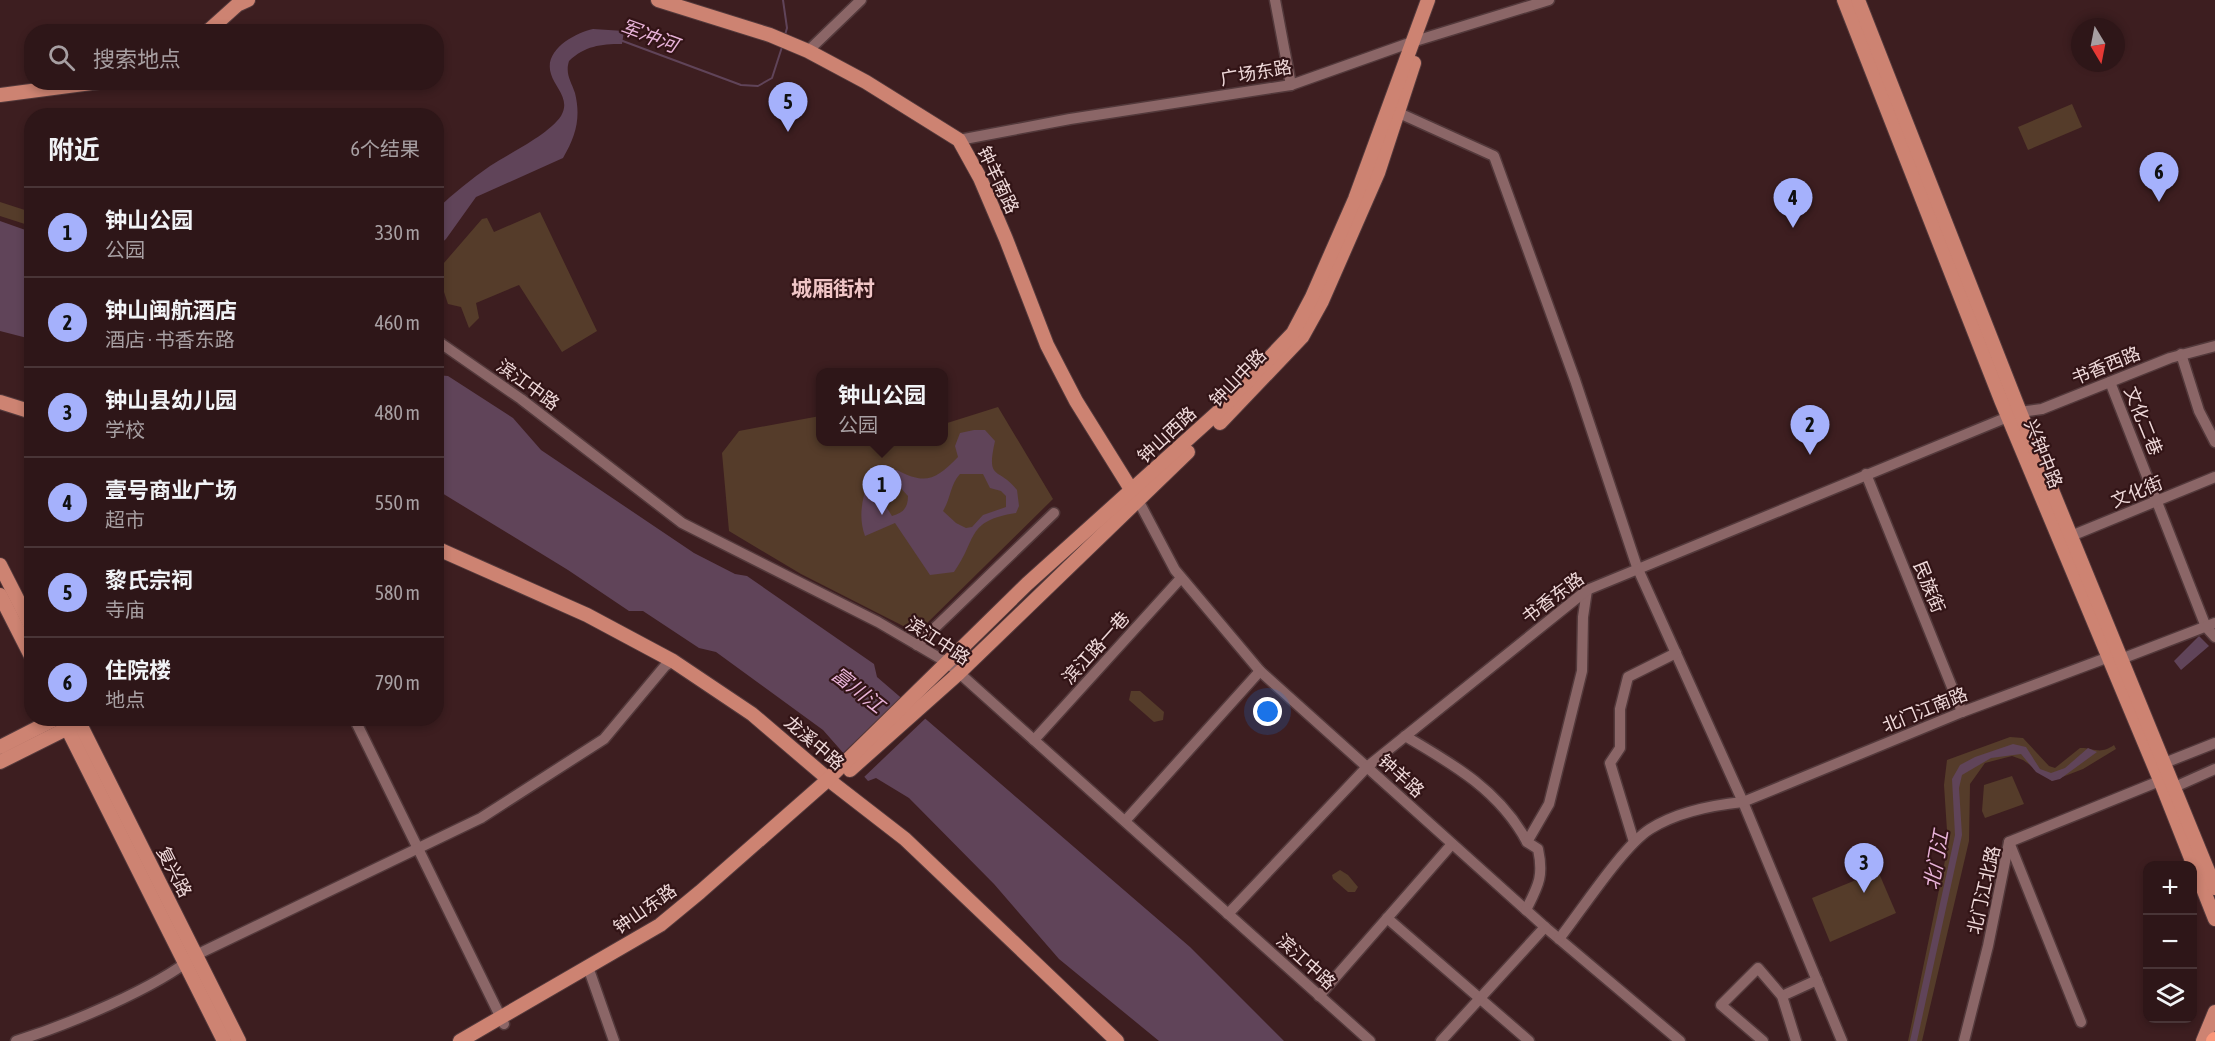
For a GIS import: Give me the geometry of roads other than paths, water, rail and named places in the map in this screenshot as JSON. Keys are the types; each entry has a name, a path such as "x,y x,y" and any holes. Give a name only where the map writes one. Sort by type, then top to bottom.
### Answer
{"main road":[{"path":"216,24 237,5 248,0"},
{"name":"钟羊南路","path":"658,0 770,36 808,51 866,82 959,140 980,178 1047,345 1076,401 1135,496"},
{"name":"钟山西路","path":"932,688 948,663 1027,584 1135,496 1293,333 1312,297 1355,199 1416,41 1428,0"},
{"name":"钟山中路","path":"932,688 959,673 1135,496 1250,394 1302,336 1322,301 1377,175 1399,113 1416,41 1436,0"},
{"name":"兴钟中路","path":"1844,0 2159,765 2215,888"},
{"name":"兴钟中路","path":"1858,0 2014,414 2071,536 2115,658"},
{"path":"0,95 38,90"},
{"path":"0,402 24,410"},
{"path":"0,411 24,418"},
{"name":"龙溪中路","path":"444,552 587,615 752,714 900,845 1105,1041"},
{"name":"龙溪中路","path":"444,561 669,663"},
{"path":"0,566 24,612"},
{"path":"0,595 24,642"},
{"name":"钟山东路","path":"460,1041 503,1021 664,929 829,784 932,688"},
{"path":"0,747 41,726"},
{"path":"0,762 66,726"},
{"name":"复兴路","path":"77,726 190,959 224,1041"},
{"name":"龙溪中路","path":"829,784 905,838 1117,1041"},
{"name":"兴钟中路","path":"2167,784 2215,919"},
{"name":"复兴路","path":"190,959 239,1041"},
{"path":"2203,1041 2215,1012"},
{"name":"钟山东路","path":"476,1041 503,1021"}],"street":[{"path":"808,51 861,0"},
{"path":"1275,0 1291,85"},
{"name":"广场东路","path":"959,140 1070,119 1291,85 1416,41 1549,0"},
{"path":"1399,113 1494,156 1575,380 1637,567 1743,801 1842,1041"},
{"name":"滨江中路","path":"444,346 521,399 682,523 818,590 948,663 1370,1041"},
{"name":"书香西路","path":"2014,414 2042,409 2181,354 2215,346"},
{"path":"2181,354 2199,411 2215,442"},
{"name":"文化二巷","path":"2110,382 2215,637"},
{"name":"书香东路","path":"1228,914 1367,767 1587,590 1637,567 2014,414"},
{"name":"民族街","path":"1866,474 1962,712"},
{"name":"文化街","path":"2071,536 2215,477"},
{"name":"钟羊路","path":"1135,496 1181,578 1260,671 1545,927 1680,1041"},
{"path":"917,645 1054,513"},
{"name":"滨江路一巷","path":"1034,740 1181,578"},
{"path":"1527,842 1549,804 1582,671 1583,617 1587,590"},
{"name":"北门江南路","path":"1559,939 1634,842 1651,828 1710,805 1743,801 1962,712 2210,625"},
{"path":"1634,842 1610,763 1620,748 1620,709 1628,677 1676,653"},
{"path":"16,1041 112,1003 190,959 481,818 604,740 669,663"},
{"path":"1125,821 1260,671"},
{"path":"358,726 503,1021"},
{"path":"1405,736 1454,765 1485,788 1516,821 1527,842 1538,849 1542,868 1540,882 1526,910"},
{"path":"2159,765 2215,743"},
{"name":"北门江北路","path":"1964,1041 1988,946 2009,842 2167,784 2215,770"},
{"path":"2009,842 2081,1022"},
{"path":"1319,996 1452,844"},
{"path":"1388,918 1529,1041"},
{"path":"1441,1041 1545,927"},
{"path":"1763,1041 1721,1005 1758,968 1782,996 1796,1041"},
{"path":"589,970 614,1041"},
{"path":"1782,996 1817,981"}],"water":[{"path":"593,29 624,31 622,44 593,47 569,61 568,74 577,102 577,119 574,134 563,158 476,197 444,241 444,203 490,166 538,137 561,116 564,110 563,99 551,74 550,65 556,50 578,34"},
{"path":"0,221 24,230 24,337 0,331"},
{"name":"富川江","path":"444,376 448,376 513,418 541,450 694,553 735,574 747,576 874,664 877,677 1190,947 1284,1041 1159,1041 1059,959 994,884 909,798 876,778 868,781 823,730 716,652 699,648 643,611 629,611 568,570 444,494"},
{"path":"985,430 995,441 993,468 1017,490 1019,506 1016,513 1000,516 980,526 954,572 930,575 895,523 865,536 861,515 863,500 869,479 897,470 923,479 943,471 958,457 955,446 960,433","holes":["960,474 983,474 990,488 1001,491 1006,496 1006,507 983,515 972,527 966,528 956,523 943,511","885,479 896,483 908,496 904,509 892,516 875,489 878,481"]},
{"path":"2199,636 2209,646 2181,670 2174,661"},
{"path":"2013,744 2026,747 2040,769 2051,773 2065,768 2088,748 2097,752 2060,779 2052,781 2036,772 2021,754 1991,758 1962,775 1959,788 1962,835 1917,1041 1910,1041 1955,835 1952,779 1960,765 1975,757"}],"waterway":[{"name":"军冲河","path":"783,0 787,28 785,35"},
{"name":"军冲河","path":"620,40 741,85 758,86 772,78 782,47"}],"place":[{"name":"黎氏宗祠","path":"788,132"},
{"name":"住院楼","path":"2159,202"},
{"name":"壹号商业广场","path":"1793,228"},
{"name":"钟山闽航酒店","path":"1810,455"},
{"name":"钟山公园","path":"882,515"},
{"name":"钟山县幼儿园","path":"1864,893"}],"district":[{"name":"城厢街村","path":"833,289"}],"water label":[{"name":"北门江","path":"1936,860"}]}
